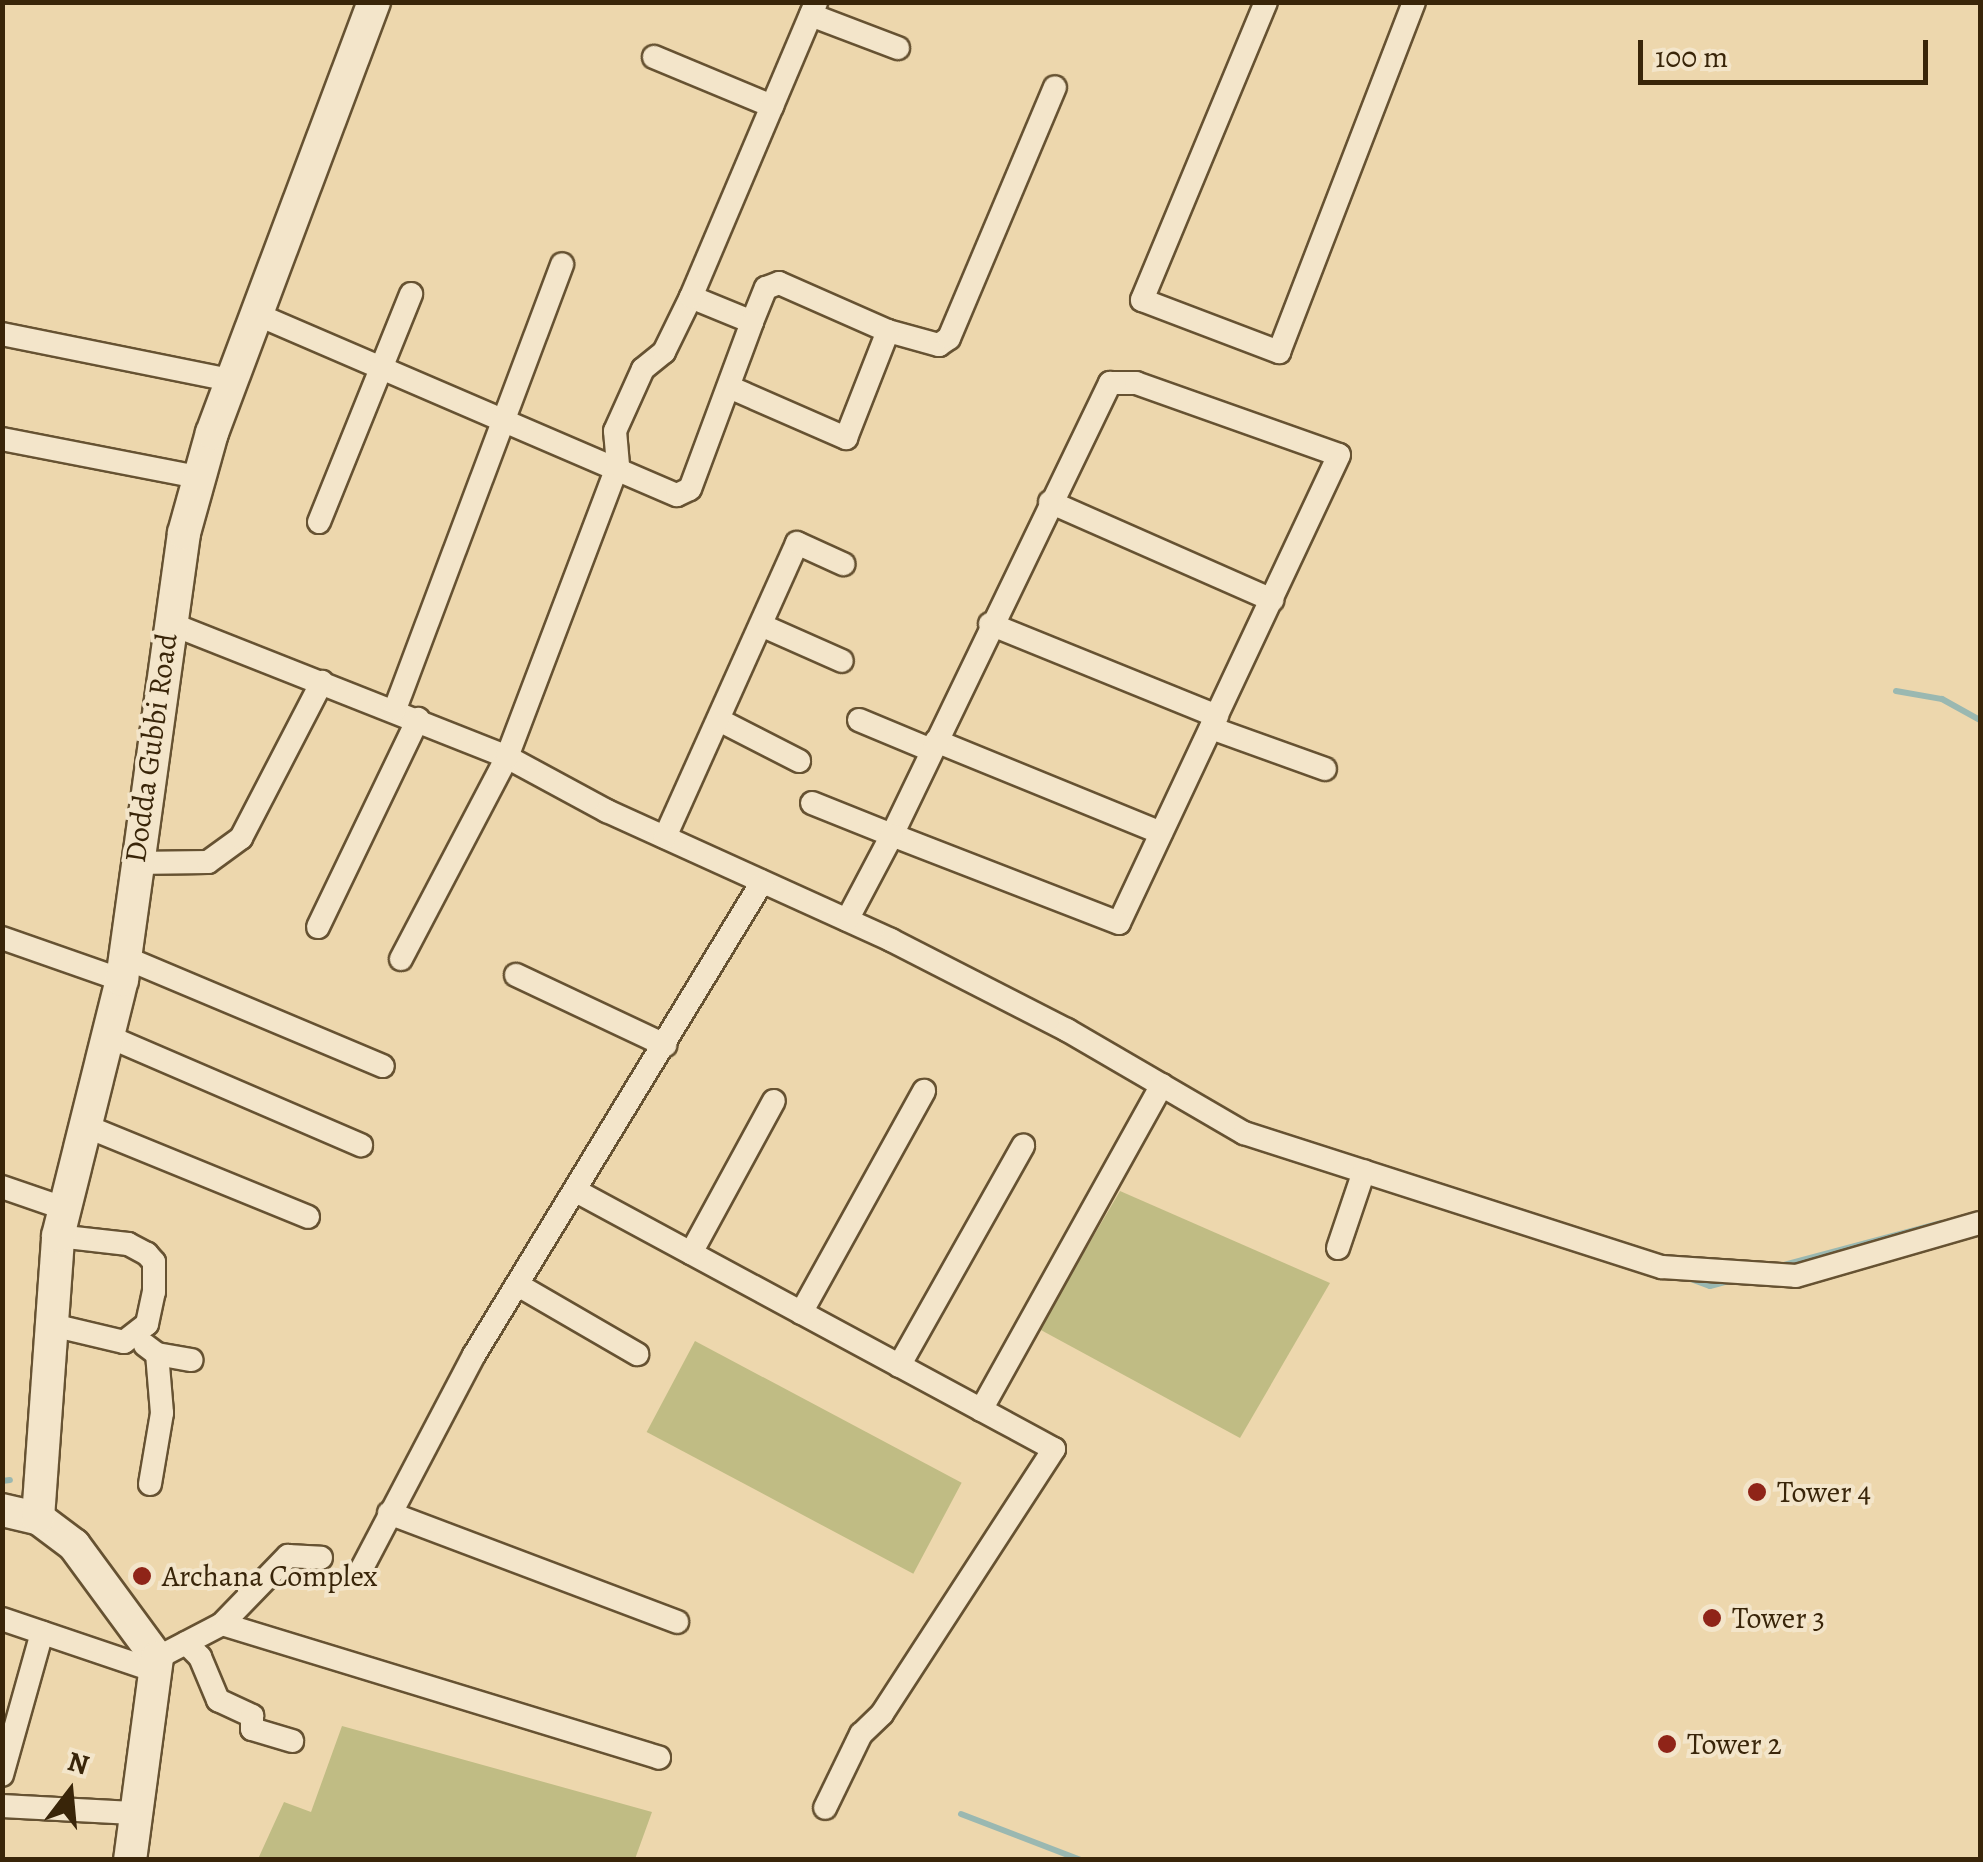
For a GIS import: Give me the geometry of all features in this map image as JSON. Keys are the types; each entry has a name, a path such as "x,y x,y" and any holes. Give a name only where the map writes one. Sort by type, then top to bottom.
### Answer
{"main road":[{"name":"Dodda Gubbi Road","path":"38,1518 48,1324 60,1222 122,968 169,623 198,477 374,2"},
{"path":"2,1510 38,1518 74,1545 166,1657 133,1813 130,1860"}],"street":[{"path":"1266,2 1142,300 1279,352 1414,2"},
{"path":"402,959 508,757 618,465 615,432 643,369 664,352 691,297 814,8 898,48"},
{"path":"654,57 772,106"},
{"path":"256,314 684,494 730,387 752,322 772,282 888,331 939,345 949,338 1055,87"},
{"path":"395,710 562,264"},
{"path":"319,522 411,294"},
{"path":"691,297 752,322"},
{"path":"730,387 846,438 888,331"},
{"path":"2,334 231,380"},
{"path":"812,803 892,835 1118,923 1339,455 1120,379 1102,390 892,835 848,920"},
{"path":"2,439 198,477"},
{"path":"1050,502 1272,600"},
{"path":"665,838 797,543 843,564"},
{"path":"169,623 508,757 665,838 848,920 1244,1133 1662,1267 1796,1276 1980,1223"},
{"path":"990,624 1325,770"},
{"path":"763,626 842,661"},
{"path":"134,863 208,862 241,838 322,682"},
{"path":"318,927 418,719"},
{"path":"719,720 799,761"},
{"path":"859,720 1161,833"},
{"path":"360,1572 388,1514 518,1285 578,1192 762,882"},
{"path":"2,938 122,968 383,1066"},
{"path":"516,975 665,1045"},
{"path":"105,1036 361,1146"},
{"path":"980,1410 1162,1086"},
{"path":"802,1313 924,1092"},
{"path":"691,1253 774,1101"},
{"path":"82,1125 308,1217"},
{"path":"899,1366 1023,1146"},
{"path":"1338,1248 1364,1172"},
{"path":"2,1188 60,1222 128,1244 154,1262 147,1324 134,1337 124,1342 48,1324"},
{"path":"578,1192 1054,1449 882,1714 862,1734 826,1808"},
{"path":"518,1285 636,1354"},
{"path":"134,1337 156,1354 191,1360"},
{"path":"150,1484 162,1414 156,1354"},
{"path":"388,1514 677,1622"},
{"path":"166,1657 222,1624 288,1556 321,1558"},
{"path":"2,1619 42,1633 166,1657 200,1657 218,1700 252,1716 252,1729 292,1742"},
{"path":"222,1624 659,1758"},
{"path":"2,1775 42,1633"},
{"path":"2,1806 133,1813"}],"shaded area":[{"path":"1120,1191 1330,1283 1240,1438 1039,1329"},
{"path":"695,1341 962,1483 913,1574 647,1432"},
{"path":"342,1726 652,1812 635,1859 258,1859 284,1802 311,1812"}],"waterway":[{"path":"1896,691 1942,699 1980,720"},
{"path":"1784,1265 1941,1223"},
{"path":"1688,1278 1710,1286 1729,1281"},
{"path":"2,1481 10,1480"},
{"path":"961,1814 1081,1860"}],"place":[{"name":"Tower 4","path":"1757,1492"},
{"name":"Archana Complex","path":"142,1576"},
{"name":"Tower 3","path":"1712,1618"},
{"name":"Tower 2","path":"1667,1744"}]}
